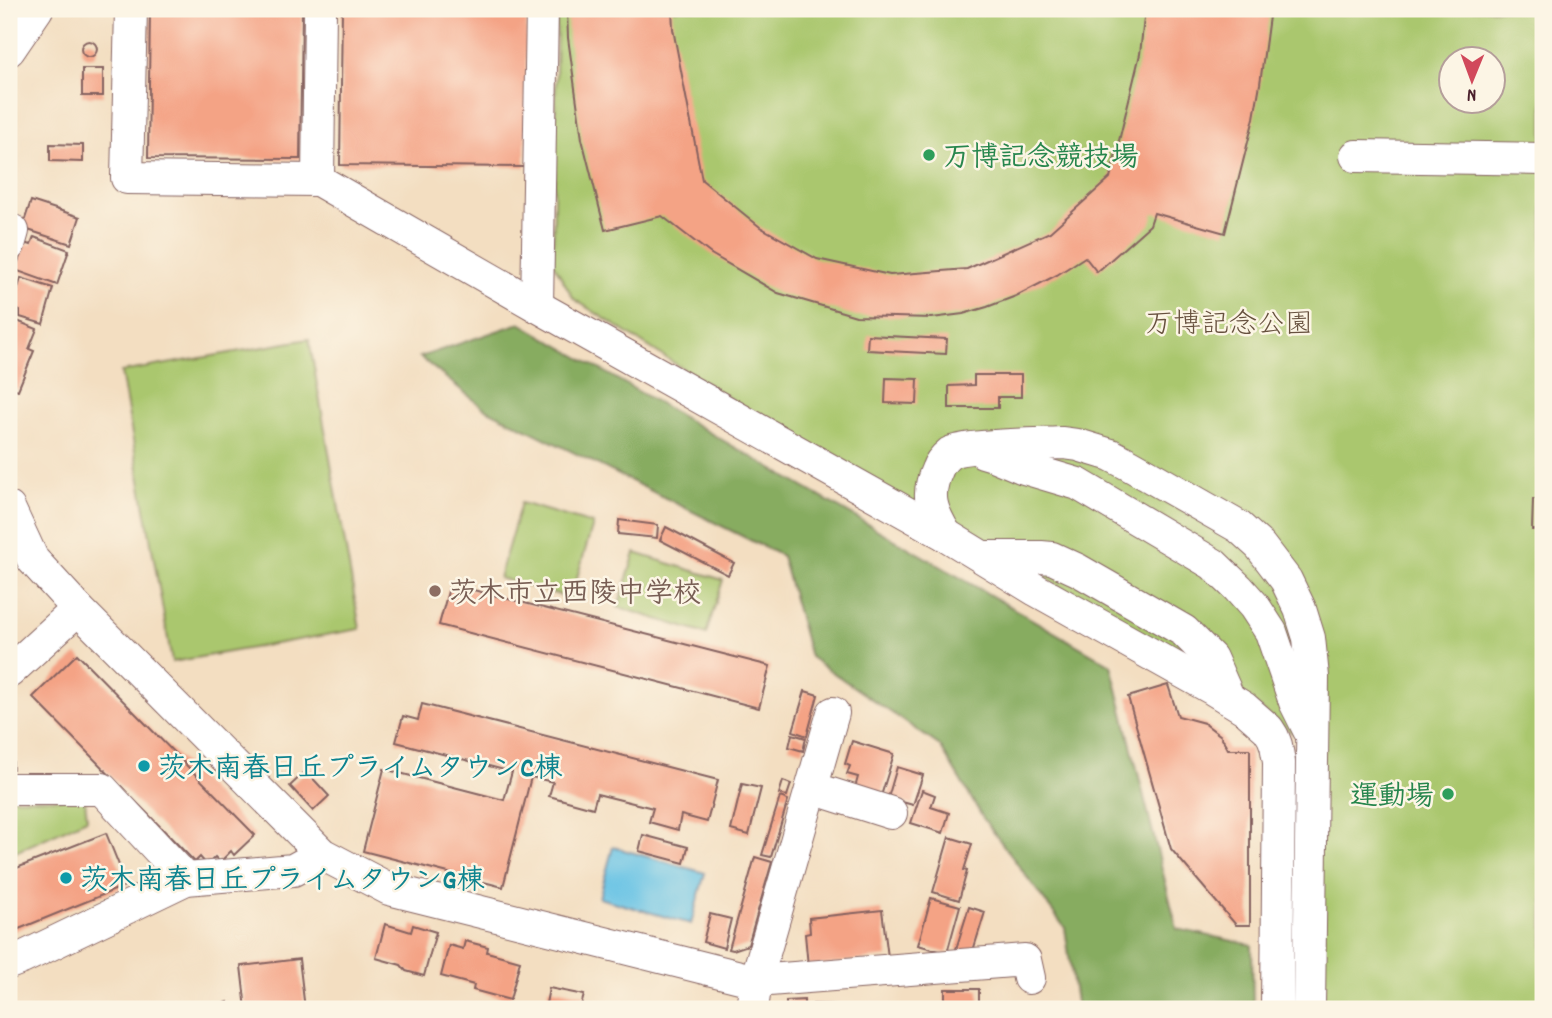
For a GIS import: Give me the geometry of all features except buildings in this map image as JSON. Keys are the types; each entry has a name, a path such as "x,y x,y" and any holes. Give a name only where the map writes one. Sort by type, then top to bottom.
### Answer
{"street":[{"path":"9,50 37,9"},
{"path":"131,9 127,178 318,180 946,535 1251,714 1268,729 1276,746 1279,762 1277,1009"},
{"path":"318,180 320,9"},
{"path":"537,306 542,9"},
{"path":"1356,156 1543,159"},
{"path":"946,535 929,492 939,465 951,452 1063,443 1111,455 1238,527 1260,546 1286,580 1309,638 1313,677 1309,1009"},
{"path":"968,449 1079,484 1213,564 1254,606 1271,632 1295,702 1313,737"},
{"path":"9,508 33,560 322,854 389,889 754,995 1025,960 1028,978"},
{"path":"9,672 78,608"},
{"path":"754,995 834,713"},
{"path":"812,788 891,813"},
{"path":"9,789 102,789 186,879"},
{"path":"9,962 186,879 293,870 322,854"}],"green space":[{"name":"万博記念公園","path":"557,9 1543,9 1543,1009 1293,1009 1298,737 1211,672 757,416 574,299 553,263"},
{"path":"520,323 1111,665 1177,929 1252,945 1253,1009 1077,1009 1065,928 983,818 940,746 810,657 782,556 484,408 420,357"},
{"path":"309,339 360,629 172,662 121,372"},
{"path":"521,503 593,524 571,598 499,578"},
{"path":"635,553 723,580 706,634 618,607"},
{"path":"9,798 85,799 87,819 9,855"}],"water":[{"path":"613,847 705,873 691,924 599,898"}],"place":[{"name":"万博記念競技場","path":"929,155"},
{"name":"茨木市立西陵中学校","path":"435,591"},
{"name":"茨木南春日丘プライムタウンC棟","path":"144,766"},
{"name":"運動場","path":"1448,794"},
{"name":"茨木南春日丘プライムタウンG棟","path":"66,878"}]}
